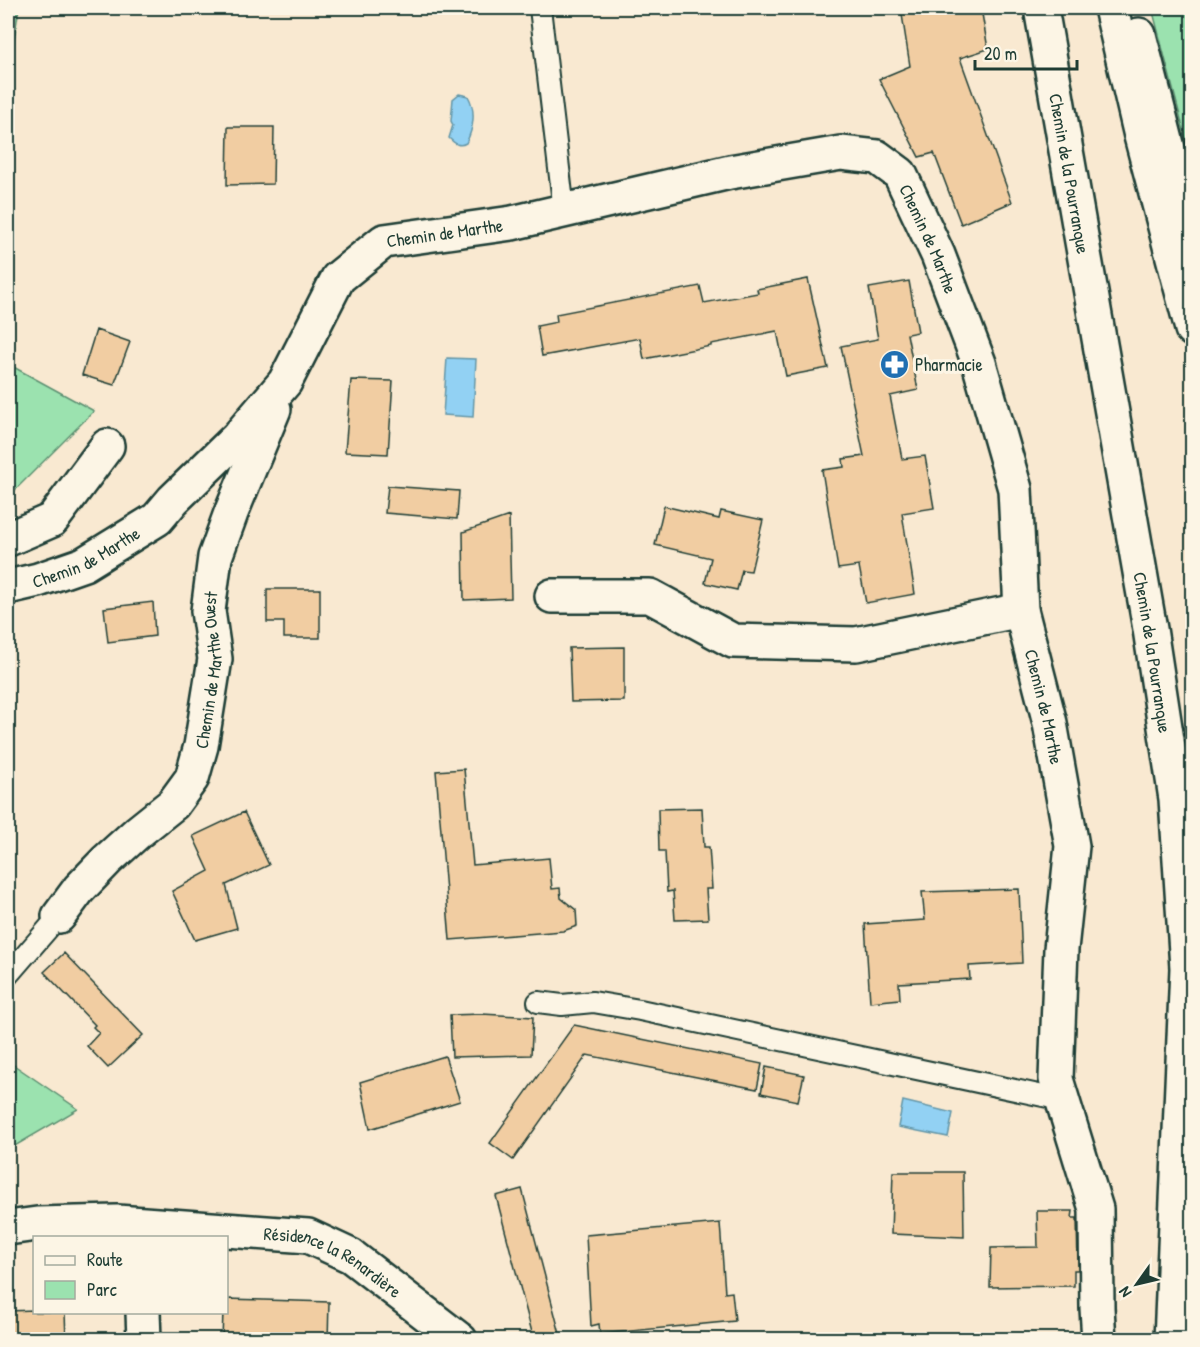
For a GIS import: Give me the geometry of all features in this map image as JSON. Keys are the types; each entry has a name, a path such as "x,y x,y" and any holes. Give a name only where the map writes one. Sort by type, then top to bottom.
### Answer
{"street":[{"name":"Chemin de la Pourranque","path":"1041,8 1150,629 1176,799 1186,968 1171,1340"},
{"path":"1111,8 1141,136 1192,329"},
{"path":"1132,8 1192,242"},
{"name":"Chemin de Marthe","path":"8,587 38,580 84,564 157,519 173,500 237,438 285,382 338,278 384,241 512,223 730,172 841,153 877,157 900,174 938,255 980,363 1015,489 1021,610 1050,723 1072,846 1061,949 1056,1079 1096,1209 1099,1340"},
{"name":"Chemin de Marthe Ouest","path":"59,916 79,889 107,860 173,804 192,778 201,746 215,659 208,611 215,557 285,382"},
{"path":"8,539 52,520 107,446"},
{"path":"552,596 650,597 733,642 856,644 1021,610"},
{"name":"Résidence la Renardière","path":"8,1228 37,1224 117,1222 141,1231 308,1236 351,1256 460,1340"},
{"path":"143,1314 144,1340"}],"lane":[{"path":"540,8 564,211"},
{"path":"8,975 59,916"},
{"path":"538,1002 562,1005 593,1002 640,1010 1062,1100"}],"green space":[{"path":"8,8 19,8 8,77"},
{"path":"1152,8 1192,8 1192,162"},
{"path":"8,364 94,411 8,497"},
{"path":"8,1061 78,1109 8,1150"}],"water":[{"path":"459,94 468,96 473,113 469,137 466,143 461,145 449,138 453,125 451,121 453,99"},
{"path":"447,358 476,359 473,417 443,415"},
{"path":"903,1101 953,1113 948,1137 898,1127"}],"building":[{"path":"901,8 981,8 988,49 960,58 1012,202 961,224 934,153 919,157 879,79 910,66"},
{"path":"228,127 274,127 273,184 227,185"},
{"path":"808,279 828,368 786,376 777,331 644,359 640,338 542,356 537,326 557,322 556,314 700,286 704,303 758,293 757,289"},
{"path":"909,281 918,332 907,334 918,390 890,396 902,459 925,456 934,508 902,513 915,594 866,603 859,566 838,569 822,470 844,467 843,459 864,456 841,346 878,339 869,288"},
{"path":"96,330 130,342 114,385 82,375"},
{"path":"351,380 393,381 388,454 345,452"},
{"path":"388,486 459,491 457,519 385,513"},
{"path":"664,506 719,519 721,511 763,520 751,571 742,570 737,590 705,583 711,558 655,545"},
{"path":"509,516 511,598 464,600 463,532"},
{"path":"267,589 320,589 320,638 284,638 284,622 267,622"},
{"path":"153,602 155,636 108,642 104,608"},
{"path":"624,647 624,701 571,702 569,648"},
{"path":"464,769 473,865 549,858 552,889 560,888 561,898 576,910 577,926 563,931 450,940 436,771"},
{"path":"702,808 704,847 709,847 712,889 706,889 708,919 675,920 673,891 667,892 665,851 659,851 658,809"},
{"path":"244,812 269,865 226,885 237,928 195,940 172,891 209,871 193,836"},
{"path":"1019,889 1022,963 969,966 970,979 899,983 900,999 870,1002 865,924 925,920 922,892"},
{"path":"64,953 143,1035 108,1068 87,1046 99,1033 93,1027 95,1025 44,972"},
{"path":"450,1015 533,1017 531,1055 452,1057"},
{"path":"574,1025 762,1064 757,1089 587,1055 513,1160 490,1143"},
{"path":"445,1056 460,1101 370,1129 360,1082"},
{"path":"766,1067 804,1075 798,1101 761,1093"},
{"path":"893,1172 963,1172 964,1237 891,1234"},
{"path":"522,1189 560,1334 537,1340 534,1340 496,1196"},
{"path":"1037,1211 1073,1211 1072,1218 1077,1218 1078,1270 1074,1270 1074,1286 990,1287 991,1248 1038,1247"},
{"path":"720,1223 725,1293 732,1292 735,1321 600,1334 599,1324 591,1326 586,1235"},
{"path":"228,1299 329,1302 328,1340 222,1340 223,1314 228,1314"},
{"path":"33,1310 33,1314 65,1314 66,1340 8,1340 8,1311"}],"place":[{"name":"Pharmacie","path":"894,364"}]}
